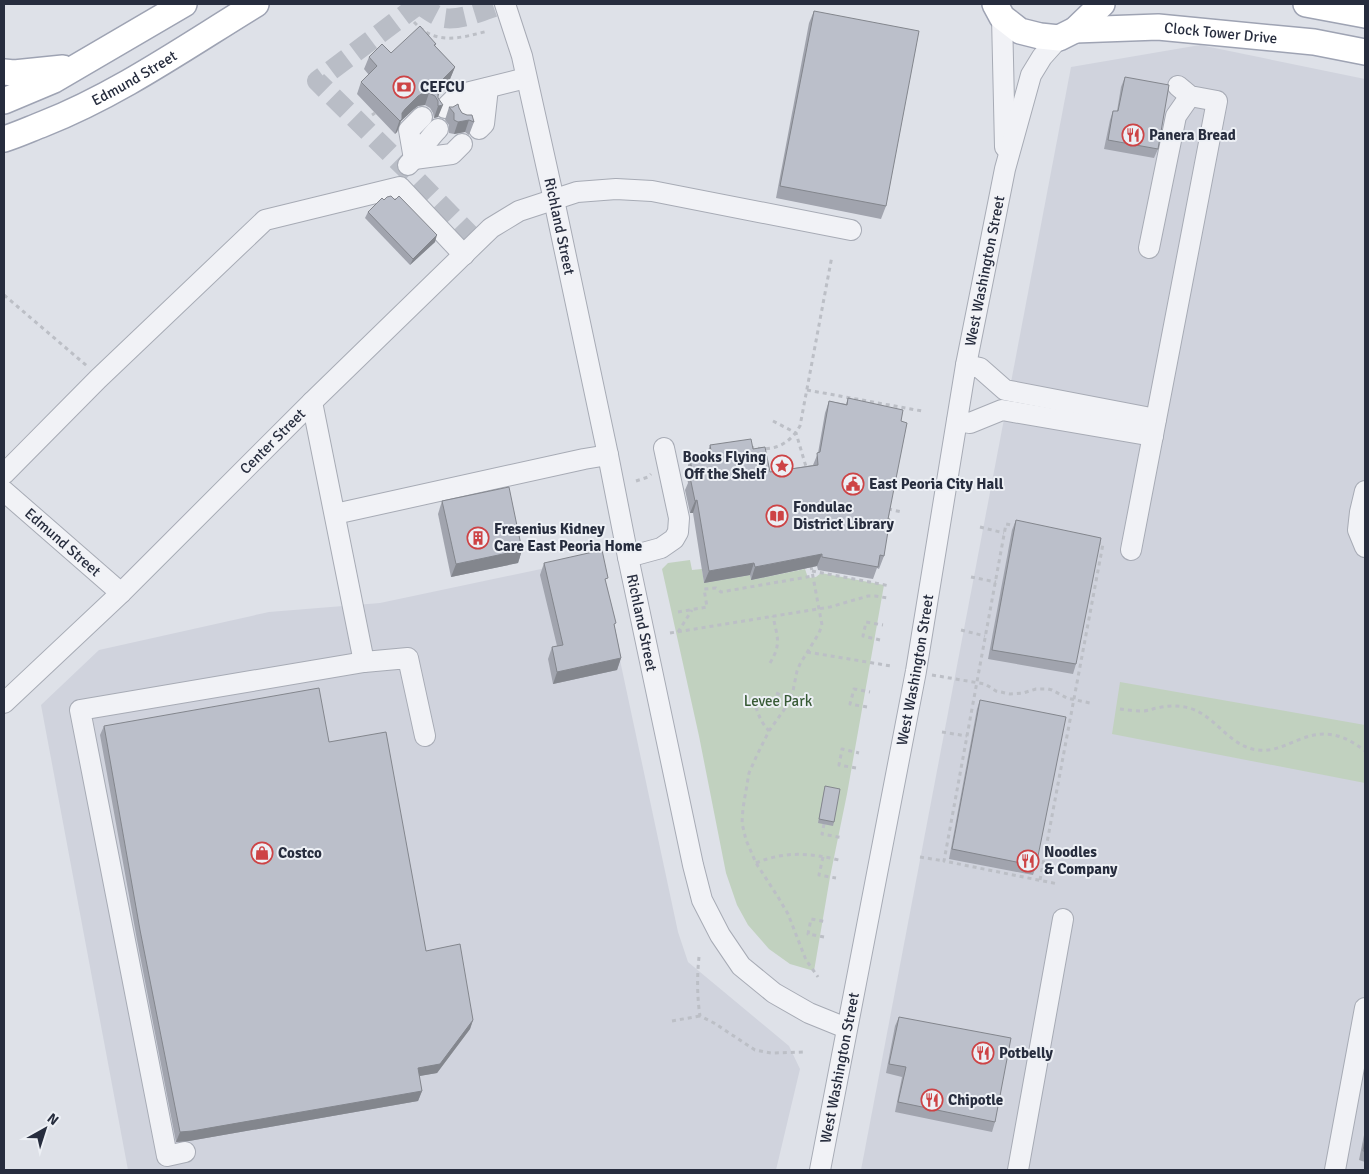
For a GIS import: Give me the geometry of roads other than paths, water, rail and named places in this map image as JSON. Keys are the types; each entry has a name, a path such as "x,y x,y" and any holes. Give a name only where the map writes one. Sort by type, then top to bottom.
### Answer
{"main road":[{"path":"4,101 54,80 184,4"},
{"name":"Edmund Street","path":"4,139 58,118 102,97 256,4"},
{"path":"1067,34 1102,4"},
{"path":"1306,4 1365,15"},
{"name":"Clock Tower Drive","path":"998,10 1020,31 1040,36 1158,27 1314,42 1365,52"},
{"path":"1158,27 1176,20 1292,23 1365,34"},
{"path":"4,72 50,70 80,65"}],"street":[{"name":"Richland Street","path":"505,4 522,56 554,200 692,865 702,900 720,935 741,966 774,993 809,1013 846,1028"},
{"name":"West Washington Street","path":"998,10 1005,169"},
{"name":"West Washington Street","path":"820,1170 916,671 966,365 1005,169 1031,75 1042,57 1067,34"},
{"path":"488,88 459,115 452,88 488,88 526,78"},
{"path":"1131,550 1217,101 1184,91 1176,116 1150,248"},
{"path":"409,130 443,131 436,146 409,163 409,130"},
{"path":"4,474 100,378 265,220 400,187 464,255"},
{"name":"Center Street","path":"4,703 121,593 312,402 491,228 519,211 581,191 616,188 652,191 851,230"},
{"path":"966,365 980,368 1005,390 1154,428"},
{"path":"312,402 364,662"},
{"path":"957,421 970,423 1002,410 1154,428"},
{"path":"628,557 661,548 674,539 678,532 679,518 671,454"},
{"path":"335,514 608,455"},
{"name":"Edmund Street","path":"4,491 121,593"},
{"path":"1365,491 1358,530 1365,547"},
{"path":"185,1152 167,1156 80,710 364,662 408,658 425,736"},
{"path":"1018,1170 1063,919"},
{"path":"1335,1170 1365,1008"}],"tunnel":[{"path":"419,4 317,81 477,242"},
{"path":"419,4 437,16 444,18 458,18 503,4"}],"place":[{"name":"CEFCU","path":"404,87"},
{"name":"Panera Bread","path":"1133,135"},
{"name":"Books Flying Off the Shelf","path":"782,466"},
{"name":"East Peoria City Hall","path":"853,484"},
{"name":"Fondulac District Library","path":"777,516"},
{"name":"Fresenius Kidney Care East Peoria Home","path":"478,538"},
{"name":"Costco","path":"262,853"},
{"name":"Noodles & Company","path":"1028,861"},
{"name":"Potbelly","path":"983,1053"},
{"name":"Chipotle","path":"932,1100"}],"park label":[{"name":"Levee Park","path":"778,701"}]}
